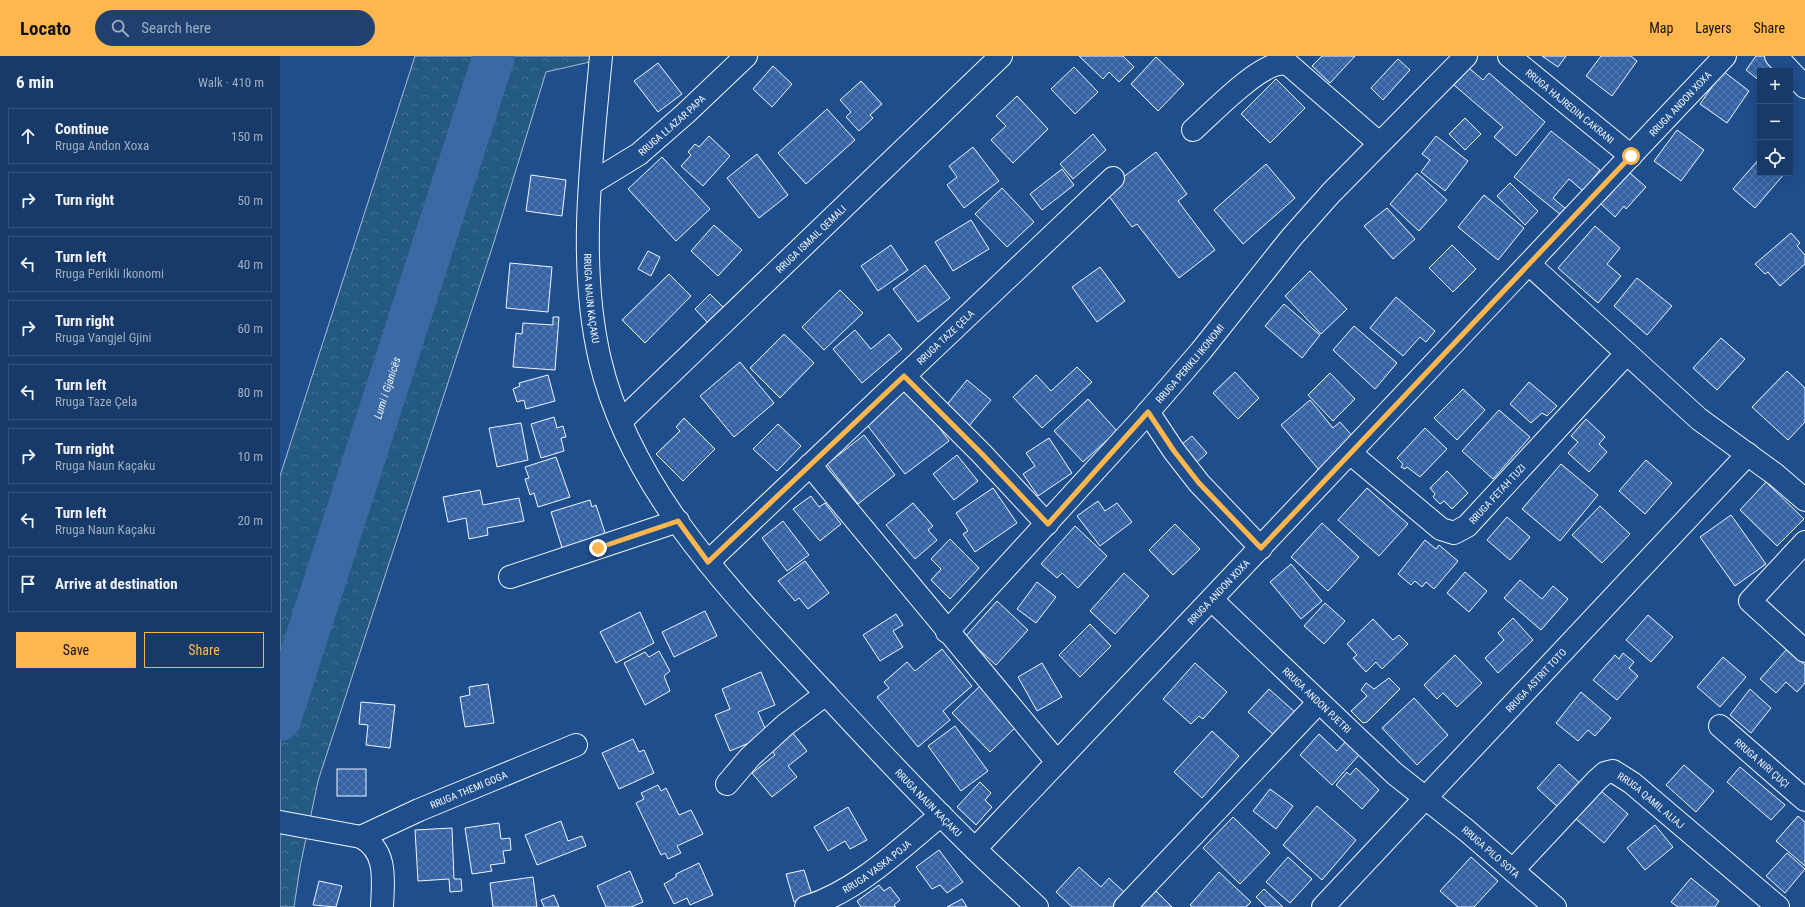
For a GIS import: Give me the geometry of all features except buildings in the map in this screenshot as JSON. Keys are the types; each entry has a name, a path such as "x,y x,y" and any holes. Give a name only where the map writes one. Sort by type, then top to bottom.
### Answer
{"street":[{"name":"RRUGA NAUN KAÇAKU","path":"601,56 590,184 588,230 589,284 600,359 606,382 621,421 636,453 678,521 708,562 739,600 854,725 941,815 1037,907"},
{"name":"RRUGA LLAZAR PAPA","path":"590,184 639,154 686,113 746,56"},
{"name":"RRUGA ISMAIL QEMALI","path":"621,421 1001,56"},
{"name":"RRUGA PERIKLI IKONOMI","path":"947,632 1048,524 1148,412 1201,351 1291,238 1331,193 1466,56"},
{"name":"RRUGA HAJREDIN CAKRANI","path":"1509,56 1631,156"},
{"name":"RRUGA ANDON XOXA","path":"975,849 1725,56"},
{"path":"1776,56 1805,87"},
{"path":"1193,130 1240,88 1262,71 1278,64 1288,64 1379,144"},
{"name":"RRUGA TAZE ÇELA","path":"708,562 1113,178"},
{"path":"1529,264 1699,419 1776,475 1805,500"},
{"name":"RRUGA FETAH TUZI","path":"1350,453 1441,529 1454,533 1467,526 1626,354"},
{"path":"904,376 982,454 1048,524"},
{"path":"1148,412 1174,451 1199,483 1261,548"},
{"name":"RRUGA ASTRIT TOTO","path":"1323,907 1748,454"},
{"path":"810,465 947,632 1057,762"},
{"path":"510,577 678,521"},
{"path":"1805,542 1750,601 1805,650"},
{"name":"RRUGA ANDON PJETRI","path":"1212,600 1395,774 1425,798"},
{"path":"727,784 750,756 785,725 826,694"},
{"path":"1125,907 1319,702"},
{"name":"RRUGA NIRI ÇUÇI","path":"1720,726 1805,800"},
{"name":"RRUGA THEMI GOGA","path":"361,837 419,810 576,745"},
{"name":"RRUGA QAMIL ALIAJ","path":"1513,870 1597,780 1605,774 1613,772 1632,783 1778,907"},
{"name":"RRUGA PILO SOTA","path":"1425,798 1466,830 1555,907"},
{"name":"RRUGA VASKA POJA","path":"806,907 834,895 859,880 941,815"},
{"path":"280,822 361,837 371,842 378,852 382,865 382,907"}],"green space":[{"path":"415,56 594,56 594,61 546,72 493,245 318,781 300,867 294,907 280,907 280,476"}],"waterway":[{"name":"Lumi i Gjanicës","path":"280,720 494,56"}],"route":[{"path":"598,548 678,521 708,562 904,376 982,454 1048,524 1148,412 1174,451 1199,483 1261,548 1631,156"}]}
